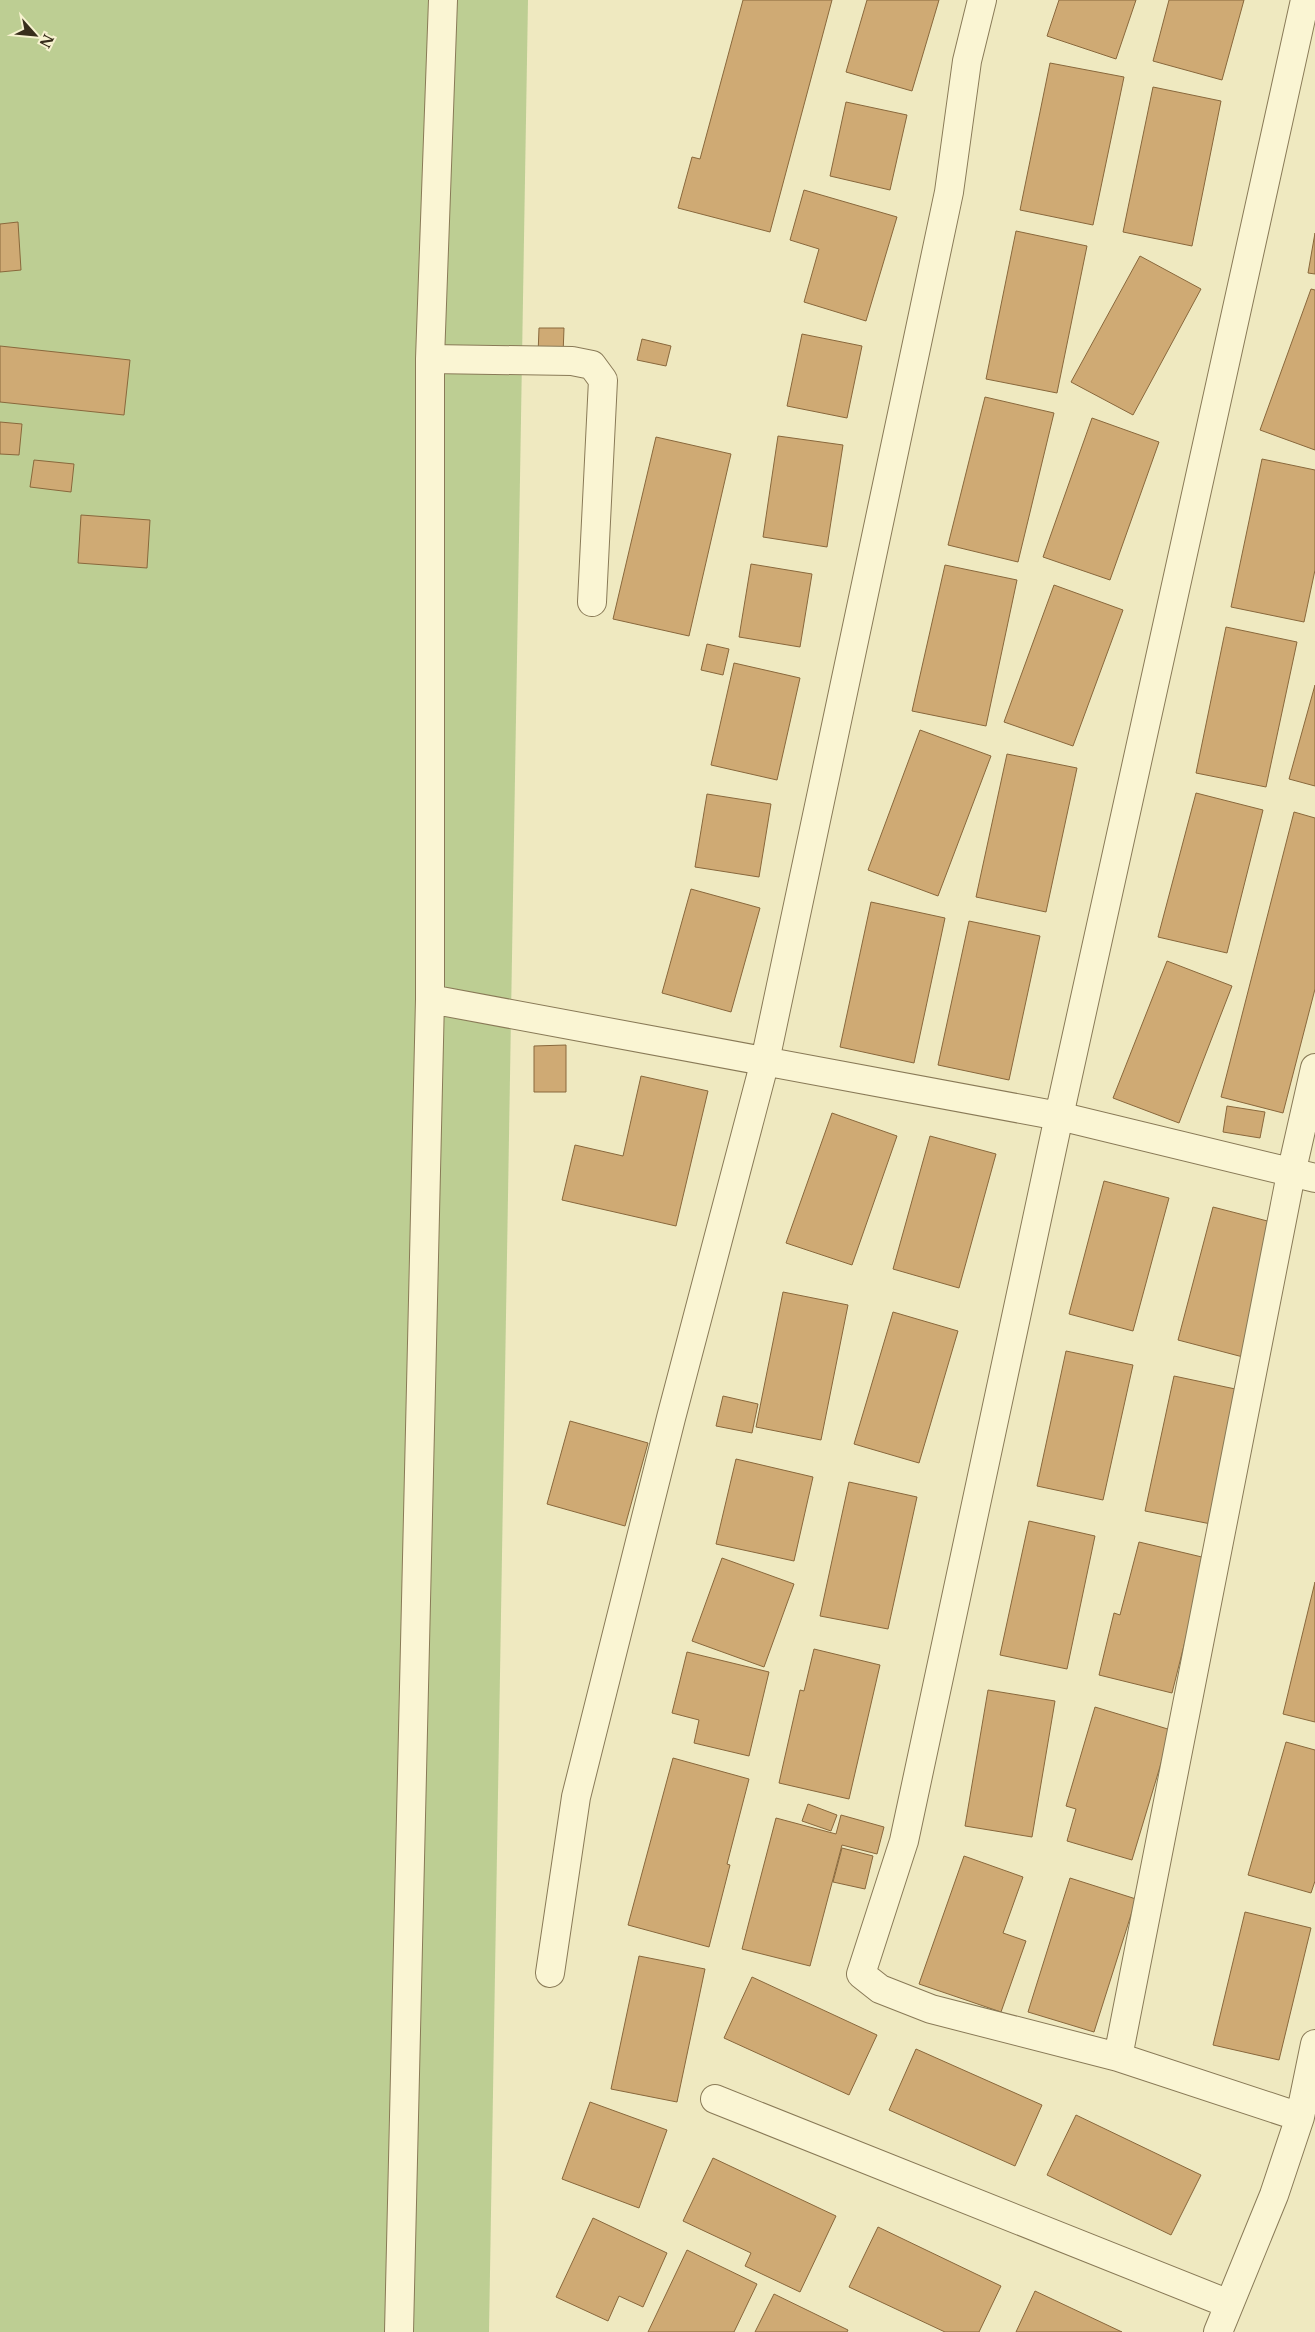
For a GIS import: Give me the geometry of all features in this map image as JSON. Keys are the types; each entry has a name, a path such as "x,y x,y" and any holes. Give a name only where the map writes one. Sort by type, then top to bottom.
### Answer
{"street":[{"path":"399,2332 430,999 430,359 443,0"},
{"path":"550,1972 576,1798 671,1418 766,1061 949,192 966,61 982,0"},
{"path":"1300,2117 1118,2057 931,2009 880,1989 861,1974 904,1841 1059,1116 1305,0"},
{"path":"430,359 572,361 592,365 603,380 592,602"},
{"path":"430,999 1059,1116 1303,1176"},
{"path":"1118,2057 1303,1176 1315,1068"},
{"path":"1218,2332 1274,2195 1300,2117 1315,2044"},
{"path":"715,2099 1229,2304"}],"green space":[{"path":"0,0 528,0 489,2332 0,2332"}],"building":[{"path":"743,0 832,0 770,232 678,208 692,157 700,159"},
{"path":"867,0 939,0 912,91 846,72"},
{"path":"1059,0 1136,0 1116,59 1047,36"},
{"path":"1169,0 1244,0 1222,80 1153,61"},
{"path":"1050,63 1124,77 1093,225 1020,210"},
{"path":"1153,87 1221,101 1192,246 1123,232"},
{"path":"846,102 907,115 890,190 830,176"},
{"path":"804,190 897,217 866,321 804,302 819,249 790,240"},
{"path":"18,222 21,270 0,272 0,224"},
{"path":"1016,231 1087,246 1057,393 986,379"},
{"path":"1315,233 1315,274 1308,273"},
{"path":"1140,256 1201,289 1133,415 1071,382"},
{"path":"1311,289 1315,290 1315,450 1260,430"},
{"path":"539,328 564,328 563,355 538,355"},
{"path":"802,334 862,346 847,418 787,406"},
{"path":"642,339 671,346 666,366 637,360"},
{"path":"0,346 130,360 124,415 0,402"},
{"path":"985,397 1054,413 1018,562 948,545"},
{"path":"1092,418 1159,442 1110,580 1043,557"},
{"path":"0,422 22,424 19,455 0,454"},
{"path":"778,436 843,445 827,547 763,537"},
{"path":"656,437 731,454 689,636 613,619"},
{"path":"1262,459 1315,470 1315,570 1304,622 1231,607"},
{"path":"34,460 74,464 71,492 30,487"},
{"path":"81,515 150,520 147,568 78,563"},
{"path":"751,564 812,574 800,647 739,637"},
{"path":"945,565 1017,580 986,726 912,711"},
{"path":"1054,585 1123,610 1073,746 1004,722"},
{"path":"1226,627 1297,642 1266,787 1196,773"},
{"path":"707,644 729,649 723,675 701,670"},
{"path":"734,663 800,678 777,780 711,765"},
{"path":"1315,685 1315,786 1289,779"},
{"path":"920,730 991,756 938,896 868,870"},
{"path":"1007,754 1077,768 1046,912 976,897"},
{"path":"1196,793 1263,810 1227,953 1158,937"},
{"path":"707,794 771,804 759,877 695,867"},
{"path":"1294,812 1315,818 1315,989 1283,1113 1221,1097"},
{"path":"691,889 760,908 731,1012 662,993"},
{"path":"871,902 945,918 914,1063 840,1047"},
{"path":"969,921 1040,936 1009,1080 938,1065"},
{"path":"1167,961 1232,986 1179,1123 1113,1098"},
{"path":"566,1045 566,1092 534,1092 534,1046"},
{"path":"641,1076 708,1091 676,1226 562,1200 575,1145 623,1156"},
{"path":"1227,1106 1265,1112 1260,1138 1223,1132"},
{"path":"832,1113 897,1136 852,1265 786,1243"},
{"path":"930,1136 996,1154 959,1288 893,1269"},
{"path":"1104,1181 1169,1198 1133,1331 1069,1314"},
{"path":"1213,1207 1279,1224 1243,1357 1178,1340"},
{"path":"783,1292 848,1305 821,1440 756,1427"},
{"path":"893,1312 958,1331 919,1463 854,1444"},
{"path":"1066,1351 1133,1365 1103,1500 1037,1486"},
{"path":"1174,1376 1240,1390 1211,1524 1145,1511"},
{"path":"723,1396 758,1404 752,1433 716,1426"},
{"path":"570,1421 648,1443 625,1526 547,1504"},
{"path":"736,1459 813,1477 794,1561 716,1544"},
{"path":"849,1482 917,1497 888,1629 820,1616"},
{"path":"1029,1521 1095,1536 1067,1669 1000,1655"},
{"path":"1139,1542 1206,1558 1172,1693 1099,1675 1114,1613 1120,1615"},
{"path":"722,1558 794,1584 764,1667 692,1641"},
{"path":"1315,1582 1315,1722 1283,1714"},
{"path":"814,1649 880,1665 849,1799 779,1783 800,1690 804,1691"},
{"path":"687,1652 769,1672 749,1756 694,1743 699,1720 672,1713"},
{"path":"988,1690 1055,1701 1032,1837 965,1826"},
{"path":"1095,1707 1171,1730 1132,1860 1067,1841 1076,1809 1066,1806"},
{"path":"1286,1742 1315,1750 1315,1881 1311,1893 1248,1875"},
{"path":"673,1758 749,1779 727,1864 730,1865 709,1947 628,1925"},
{"path":"808,1804 837,1815 831,1831 802,1821"},
{"path":"841,1815 884,1827 877,1854 842,1845 810,1966 742,1949 776,1818 836,1834"},
{"path":"842,1848 873,1856 865,1889 833,1882"},
{"path":"964,1856 1023,1877 1003,1933 1026,1941 1001,2012 919,1984"},
{"path":"1070,1878 1136,1899 1094,2032 1028,2012"},
{"path":"1245,1912 1311,1928 1279,2060 1213,2045"},
{"path":"639,1956 705,1969 677,2102 611,2089"},
{"path":"752,1977 877,2035 849,2095 724,2038"},
{"path":"916,2049 1042,2105 1015,2166 889,2110"},
{"path":"590,2102 667,2130 639,2208 562,2179"},
{"path":"1076,2115 1201,2175 1171,2235 1047,2175"},
{"path":"713,2158 836,2216 800,2292 745,2266 751,2253 683,2221"},
{"path":"593,2218 667,2253 643,2307 619,2296 608,2321 556,2297"},
{"path":"878,2227 1001,2286 979,2332 945,2332 849,2287"},
{"path":"687,2250 757,2284 734,2332 648,2332"},
{"path":"1035,2291 1122,2332 1016,2332"},
{"path":"774,2294 848,2330 847,2332 755,2332"}]}
